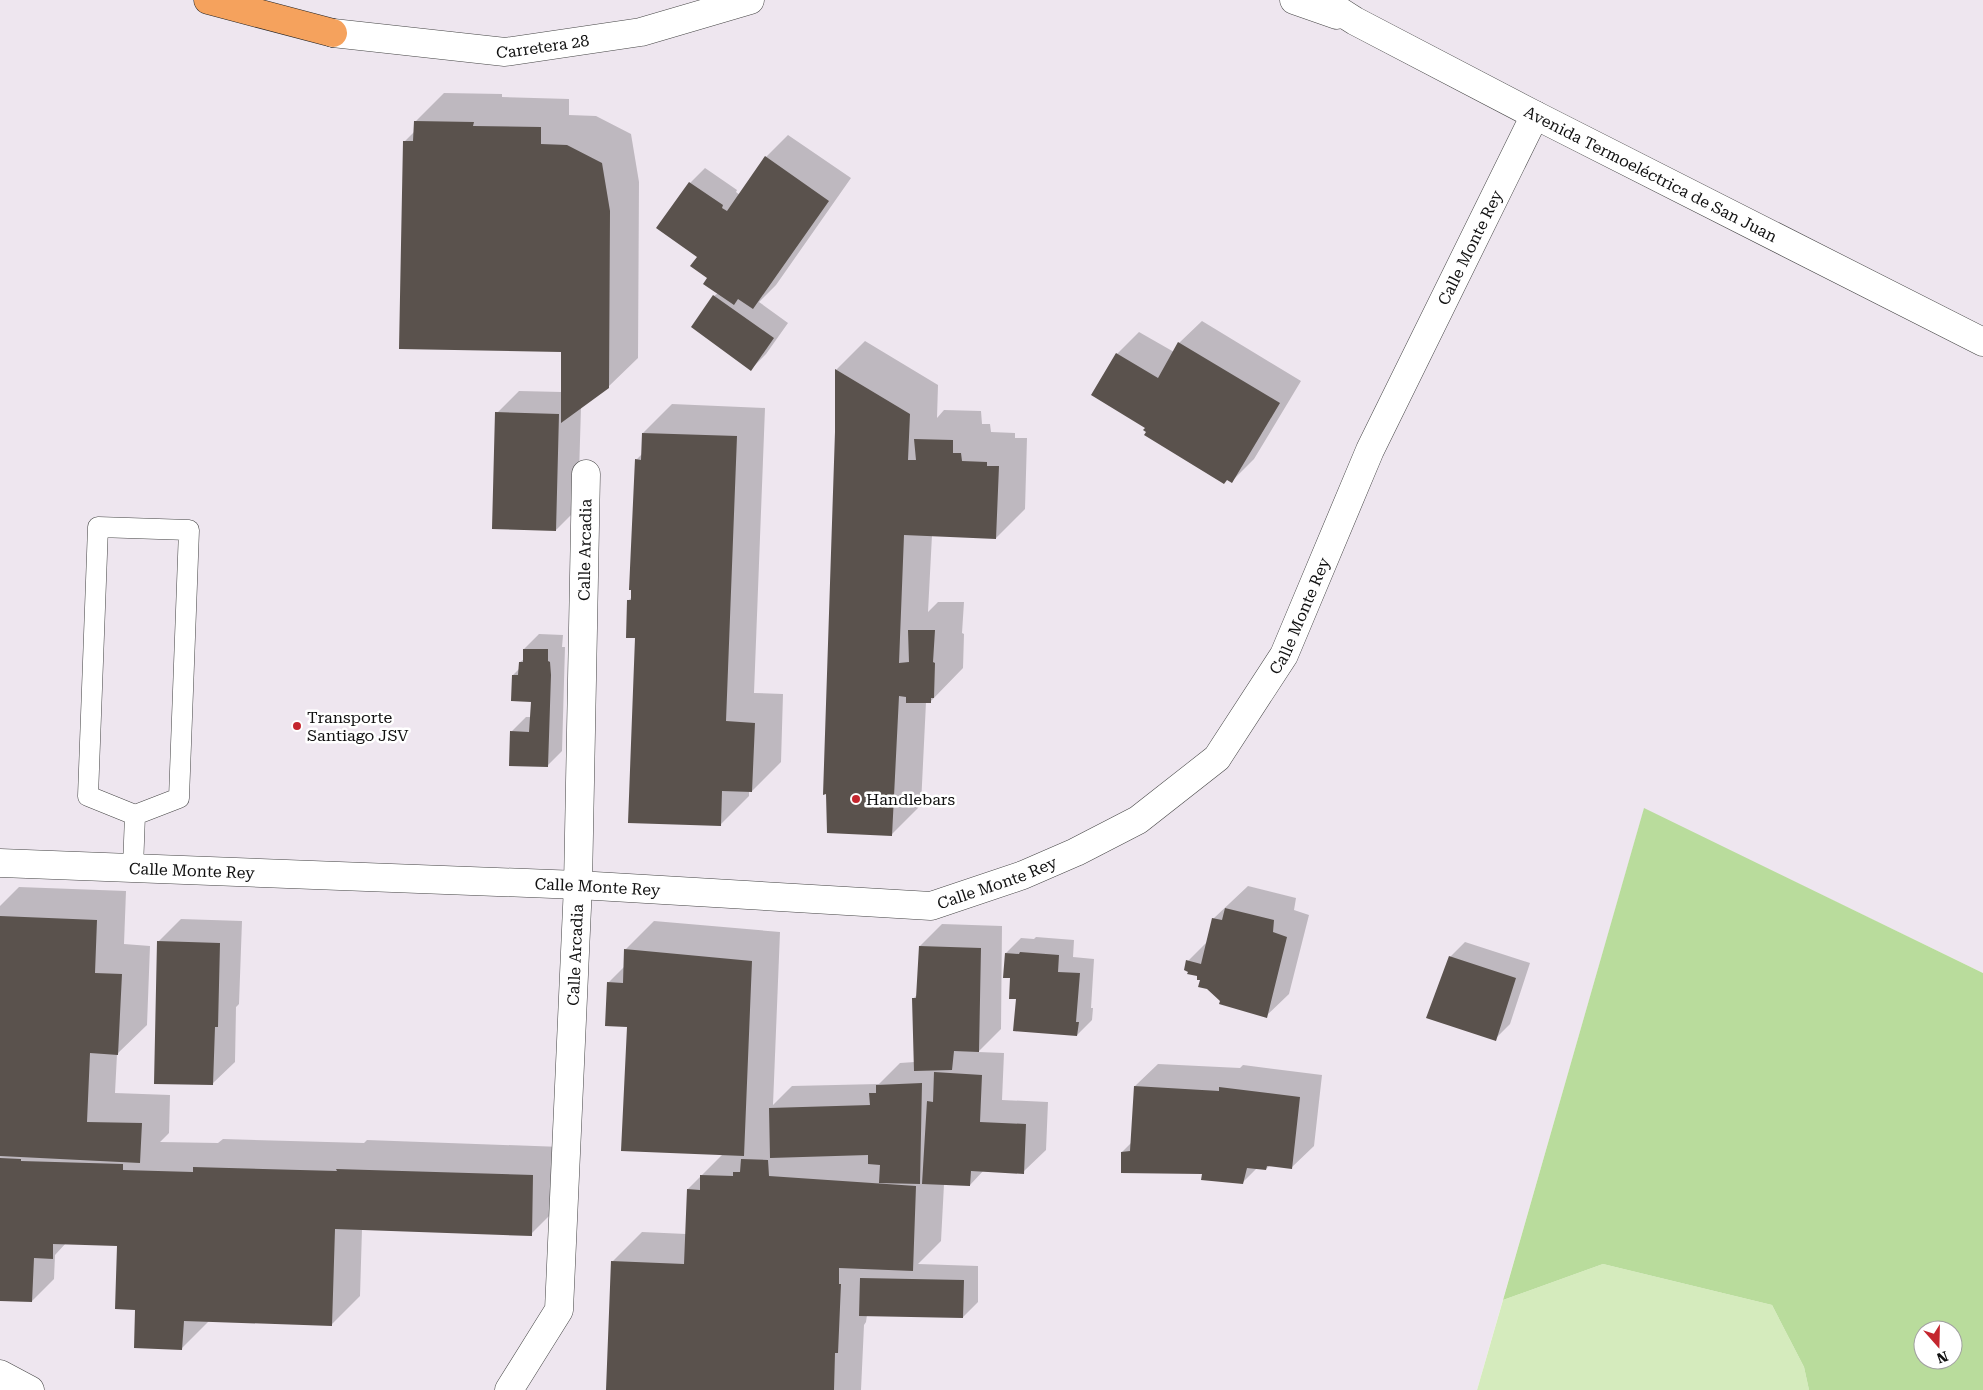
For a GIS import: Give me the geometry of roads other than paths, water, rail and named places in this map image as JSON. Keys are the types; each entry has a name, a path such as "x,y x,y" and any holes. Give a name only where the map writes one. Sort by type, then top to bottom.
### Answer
{"highway":[{"path":"208,0 333,33"}],"street":[{"name":"Carretera 28","path":"333,33 505,52 640,32 750,0"},
{"path":"1294,0 1355,21"},
{"name":"Avenida Termoeléctrica de San Juan","path":"1322,0 1355,21 1535,115 1983,342"},
{"name":"Calle Monte Rey","path":"0,863 578,885 930,906 1023,875 1076,852 1138,820 1217,758 1284,655 1370,450 1535,115"},
{"name":"Calle Arcadia","path":"508,1390 558,1310 578,885 586,474"},
{"path":"0,1374 30,1390"}],"lane":[{"path":"98,526 189,530 179,798 135,815 88,796 98,526"},
{"path":"133,868 135,815"}],"place":[{"name":"Transporte Santiago JSV","path":"297,726"},
{"name":"Handlebars","path":"856,799"}]}
